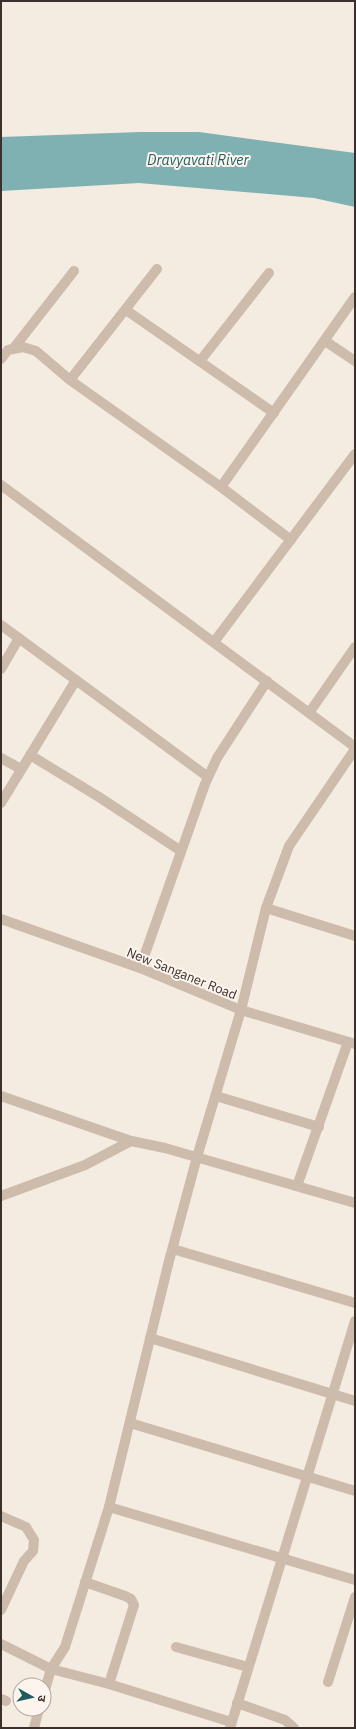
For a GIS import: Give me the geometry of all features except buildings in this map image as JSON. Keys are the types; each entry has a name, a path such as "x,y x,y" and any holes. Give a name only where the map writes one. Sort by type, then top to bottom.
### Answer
{"street":[{"path":"70,380 157,269"},
{"path":"13,349 74,271"},
{"path":"200,361 269,273"},
{"path":"221,487 355,297"},
{"path":"126,310 274,413"},
{"path":"325,341 355,362"},
{"path":"1,359 8,350 23,347 36,351 70,380 221,487 291,540"},
{"path":"214,642 355,454"},
{"path":"1,485 267,681 355,748 289,846 266,908 241,1010 197,1157 150,1338 109,1508 65,1646 51,1669 49,1677"},
{"path":"1,625 208,777"},
{"path":"1,669 19,638"},
{"path":"309,713 355,647"},
{"path":"1,804 76,680"},
{"path":"140,968 208,777 217,758 267,681"},
{"path":"30,755 99,797 182,851"},
{"path":"1,758 21,769"},
{"path":"266,908 355,936"},
{"name":"New Sanganer Road","path":"1,919 140,968 241,1010 352,1043"},
{"path":"297,1186 318,1127 352,1043"},
{"path":"1,1096 131,1141 165,1148 355,1203"},
{"path":"216,1096 318,1127"},
{"path":"1,1196 85,1165 131,1141"},
{"path":"173,1249 355,1303"},
{"path":"1,1644 51,1669 108,1684 230,1725 355,1321"},
{"path":"150,1338 355,1401"},
{"path":"130,1423 355,1491"},
{"path":"109,1508 355,1580"},
{"path":"1,1516 26,1527 34,1540 33,1551 24,1561 1,1610"},
{"path":"85,1582 125,1596 131,1599 134,1605 108,1684"},
{"path":"328,1682 355,1598"},
{"path":"176,1646 248,1667"},
{"path":"237,1703 285,1720 294,1728"},
{"path":"34,1728 37,1717"}],"water":[{"name":"Dravyavati River","path":"140,132 199,132 355,153 355,207 314,198 139,183 1,191 1,137"}]}
